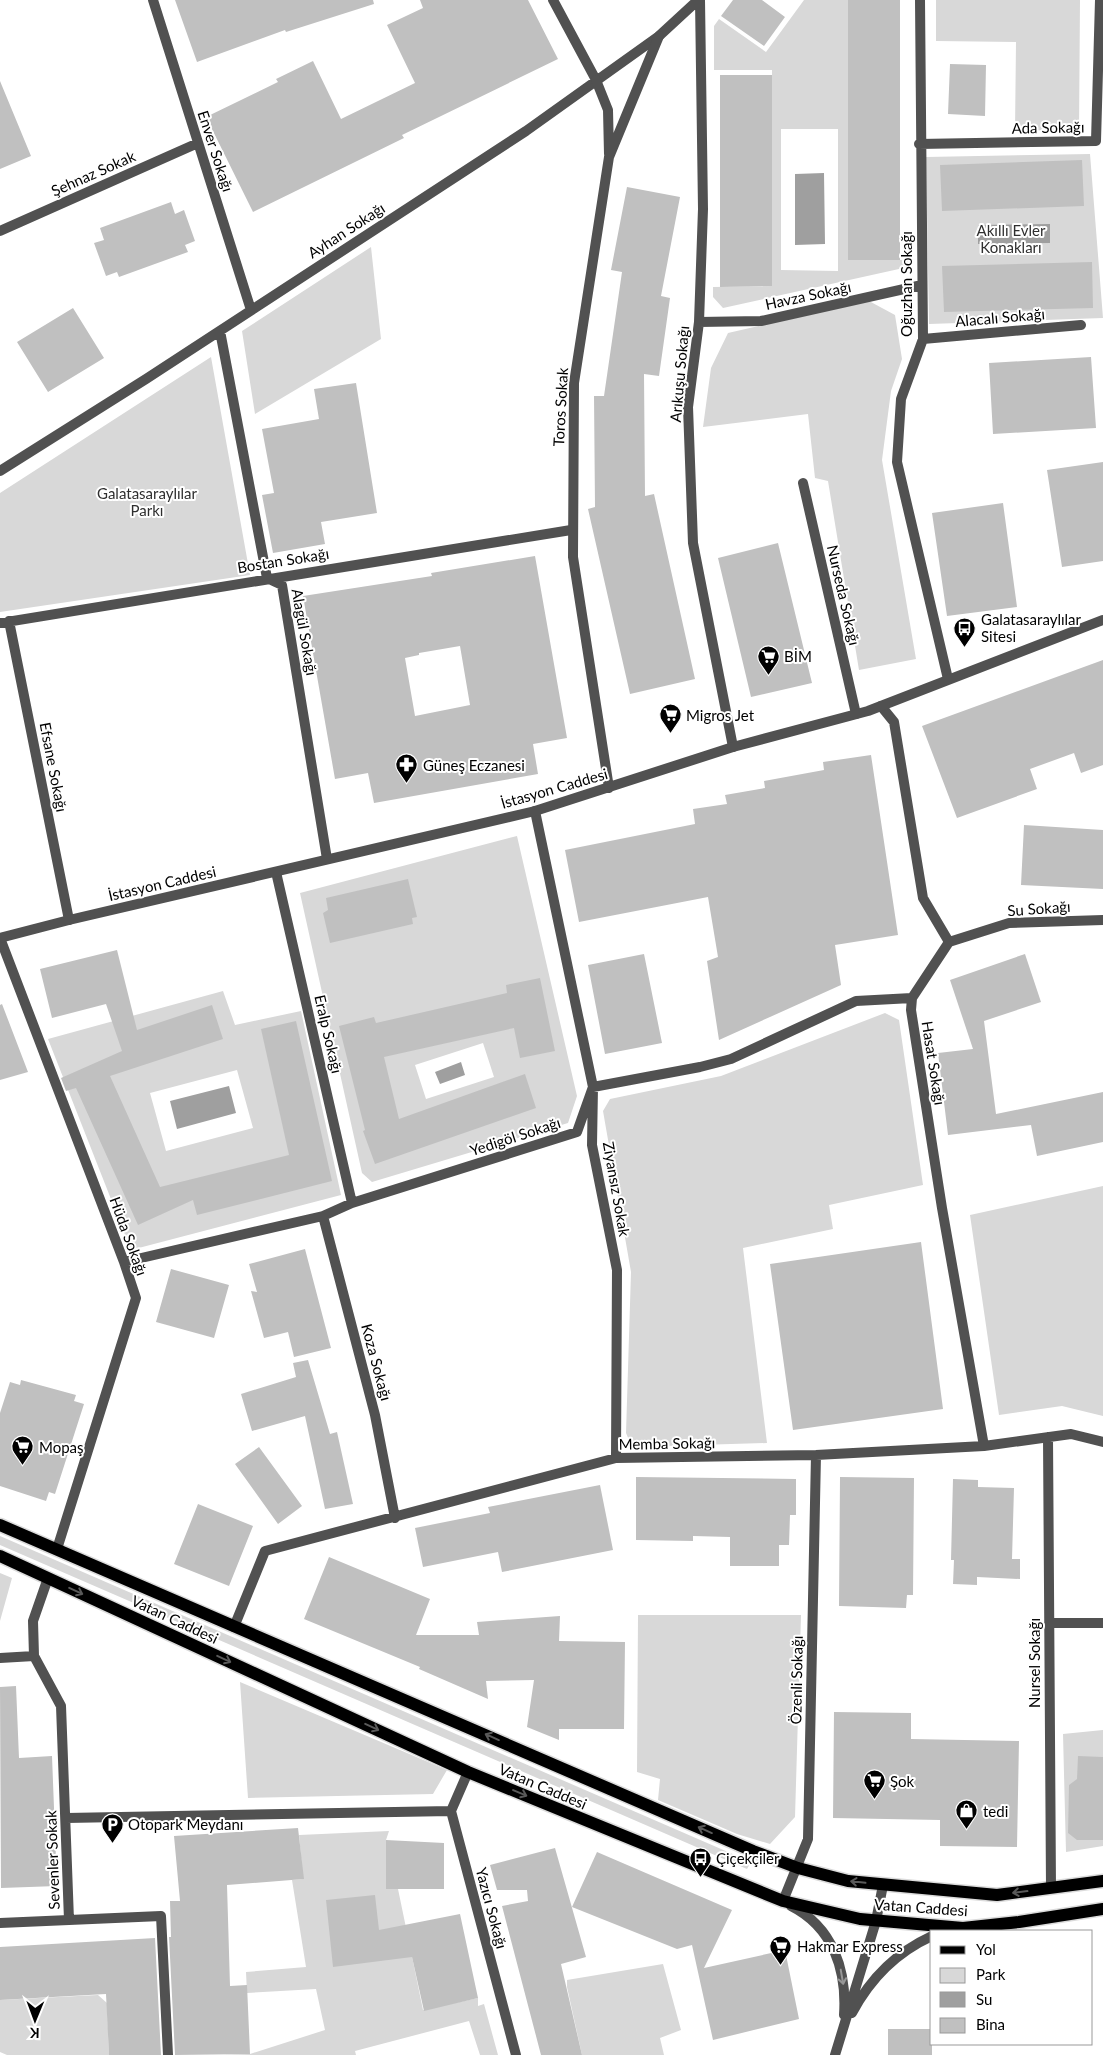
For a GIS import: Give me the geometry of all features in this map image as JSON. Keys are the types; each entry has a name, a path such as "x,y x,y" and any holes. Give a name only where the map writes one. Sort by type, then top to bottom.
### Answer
{"main road":[{"name":"Vatan Caddesi","path":"0,1525 753,1851 798,1868 848,1881 997,1895 1103,1881"},
{"name":"Vatan Caddesi","path":"0,1556 468,1772 783,1901 860,1919 963,1928 1044,1919 1103,1909"}],"street":[{"name":"Enver Sokağı","path":"153,0 251,310"},
{"path":"552,0 596,80 608,110 609,157"},
{"name":"Ayhan Sokağı","path":"0,470 220,331 526,131 659,36 699,0"},
{"name":"Arıkuşu Sokağı","path":"699,0 703,209 699,322 688,407 693,543 733,747"},
{"name":"Oğuzhan Sokağı","path":"920,0 922,339 901,399 897,462 948,679"},
{"name":"Ada Sokağı","path":"920,144 1096,141 1100,0"},
{"name":"Toros Sokak","path":"609,788 573,557 571,530 574,383 609,157 659,36"},
{"name":"Şehnaz Sokak","path":"0,231 198,143"},
{"name":"Havza Sokağı","path":"699,322 761,321 922,285"},
{"name":"Alacalı Sokağı","path":"922,339 1081,325"},
{"path":"220,331 267,578"},
{"name":"Nurseda Sokağı","path":"803,483 856,714"},
{"name":"Bostan Sokağı","path":"5,622 571,530"},
{"name":"Alagül Sokağı","path":"267,578 282,585 327,859"},
{"name":"İstasyon Caddesi","path":"0,938 69,920 535,811 733,747 881,706 1103,620"},
{"name":"Efsane Sokağı","path":"5,622 69,920"},
{"path":"593,1087 700,1067 731,1059 856,1001 912,998 949,942 923,898 894,722 881,706"},
{"name":"Ziyansız Sokak","path":"535,811 593,1087 592,1145 617,1270 616,1458"},
{"name":"Eralp Sokağı","path":"276,872 352,1203"},
{"name":"Su Sokağı","path":"949,942 1009,923 1103,920"},
{"name":"Hüda Sokağı","path":"0,938 136,1298 57,1549"},
{"name":"Hasat Sokağı","path":"912,998 911,1010 942,1208 984,1446"},
{"name":"Yedigöl Sokağı","path":"124,1262 322,1216 352,1203 577,1132 593,1087"},
{"name":"Koza Sokağı","path":"322,1216 375,1415 396,1518"},
{"name":"Memba Sokağı","path":"234,1627 265,1550 396,1518 616,1458 816,1455 984,1446 1071,1434 1103,1442"},
{"name":"Nursel Sokağı","path":"1048,1437 1051,1888"},
{"name":"Özenli Sokağı","path":"783,1901 798,1868 808,1839 816,1455"},
{"name":"Sevenler Sokak","path":"48,1578 33,1621 34,1656 61,1706 69,1920 160,1916 168,2055"},
{"path":"1049,1623 1103,1623"},
{"path":"0,1658 34,1656"},
{"path":"66,1818 451,1811 468,1772"},
{"name":"Yazıcı Sokağı","path":"451,1811 516,2055"},
{"path":"836,2055 876,1920 883,1884"},
{"path":"783,1901 815,1921 830,1940 835,1952 844,1995 840,2039"},
{"path":"0,1923 69,1920"},
{"path":"952,1930 963,1928"},
{"path":"840,2039 856,2005 882,1971 908,1949 930,1937"}],"green space":[{"path":"804,0 848,0 848,27 859,27 848,49 848,144 866,167 848,167 848,203 868,224 848,224 848,260 908,260 908,267 723,308 713,297 713,287 772,286 772,134 753,134 772,111 772,70 714,70 714,26 719,19 766,52","holes":["781,129 838,129 838,271 781,270"]},
{"path":"936,0 1080,0 1079,131 1015,130 1016,42 936,41"},
{"name":"Akıllı Evler Konakları","path":"1090,154 1103,318 929,324 926,157"},
{"path":"371,247 381,339 255,414 242,331"},
{"path":"869,301 895,315 902,359 891,391 882,460 916,659 859,670 828,481 815,478 808,414 703,427 711,368 728,333"},
{"name":"Galatasaraylılar Parkı","path":"211,357 250,575 0,612 0,493"},
{"path":"517,836 577,1096 568,1123 372,1182 362,1173 300,893","holes":["483,1043 494,1077 426,1099 415,1065"]},
{"path":"223,991 235,1025 301,1011 341,1195 131,1250 48,1039","holes":["237,1070 253,1128 166,1151 150,1093"]},
{"path":"885,1013 899,1020 923,1185 829,1205 833,1229 743,1248 767,1443 632,1447 626,1433 631,1272 603,1111 610,1099 721,1076"},
{"path":"1103,1186 1103,1416 1062,1406 999,1415 970,1215"},
{"path":"0,1536 751,1862 747,1869 0,1545"},
{"path":"0,1573 12,1578 0,1621"},
{"path":"638,1615 801,1615 795,1817 770,1844 737,1834 658,1800 660,1779 637,1772"},
{"path":"240,1682 447,1770 433,1794 248,1798"},
{"path":"1103,1730 1103,1846 1066,1852 1063,1734"},
{"path":"389,1831 386,1840 386,1889 398,1889 423,2010 478,1998 478,2006 484,2004 498,2055 480,2055 469,2021 355,2051 356,2055 223,2055 250,2054 325,2030 316,1989 247,1993 246,1972 306,1967 292,1880 303,1879 299,1835"},
{"path":"663,1964 681,2030 660,2038 664,2055 582,2055 567,1980"},
{"path":"98,1995 107,2003 109,2055 7,2055 0,2052 0,2000"}],"water":[{"path":"824,173 825,244 795,245 795,174"},
{"path":"1050,224 1050,243 978,244 978,225"},
{"path":"461,1062 465,1075 440,1084 435,1072"},
{"path":"229,1086 236,1113 177,1129 170,1101"}],"building":[{"path":"175,0 373,0 374,4 286,32 285,30 197,62"},
{"path":"420,0 528,0 558,59 402,135 404,138 253,212 206,117 278,82 276,79 313,61 341,119 415,83 387,25 423,8"},
{"path":"733,0 762,0 785,17 764,46 721,16"},
{"path":"848,0 900,0 900,260 848,260"},
{"path":"950,64 986,65 985,116 948,114"},
{"path":"720,75 772,75 772,286 720,287"},
{"path":"0,81 31,156 0,169"},
{"path":"1082,160 1084,206 942,211 940,165"},
{"path":"627,187 680,197 661,296 670,298 659,376 644,374 645,496 654,494 695,679 630,694 588,509 595,507 594,396 604,396 622,272 611,270"},
{"path":"171,202 175,214 184,210 195,241 185,245 188,252 119,277 117,272 106,276 94,243 104,240 100,228"},
{"path":"1092,262 1093,308 944,312 942,266"},
{"path":"73,308 104,358 48,392 17,342"},
{"path":"1091,357 1096,428 993,434 989,363"},
{"path":"356,383 377,513 321,522 325,544 273,553 262,495 274,493 262,429 319,419 314,389"},
{"path":"1103,462 1103,561 1062,567 1047,470"},
{"path":"1003,503 1017,607 947,616 932,513"},
{"path":"778,543 812,683 751,697 718,558"},
{"path":"535,556 567,738 533,744 538,774 374,803 368,773 335,779 303,596 432,576 431,573","holes":["460,646 470,705 415,716 405,658 419,655 419,653"]},
{"path":"1103,660 1103,765 1081,773 1074,753 1030,769 1037,789 957,818 922,726"},
{"path":"871,755 898,935 835,945 841,985 719,1040 707,961 718,957 708,897 579,922 565,850 695,824 693,809 727,804 725,795 765,788 764,781 824,770 823,762"},
{"path":"1024,825 1103,830 1103,889 1021,885"},
{"path":"408,879 417,917 412,918 413,924 330,943 323,913 328,910 326,898"},
{"path":"117,950 137,1030 212,1005 223,1039 110,1076 160,1187 289,1155 261,1029 296,1021 332,1181 197,1215 193,1200 138,1225 76,1088 66,1091 61,1078 122,1051 106,1004 52,1018 40,969"},
{"path":"644,954 662,1043 605,1054 588,965"},
{"path":"1025,954 1041,1002 984,1021 996,1114 1103,1092 1103,1142 1037,1156 1031,1125 948,1135 938,1053 973,1049 950,980"},
{"path":"540,978 555,1051 520,1058 514,1028 384,1057 399,1119 525,1074 536,1108 375,1164 363,1131 365,1130 339,1026 374,1017 376,1023 507,993 506,985"},
{"path":"2,1004 28,1072 0,1080 0,1005"},
{"path":"921,1242 943,1409 793,1430 770,1264"},
{"path":"305,1249 331,1348 294,1357 288,1332 264,1338 251,1291 257,1292 249,1264"},
{"path":"171,1269 229,1285 214,1338 156,1322"},
{"path":"308,1360 330,1434 337,1432 353,1504 325,1509 305,1416 252,1431 241,1394 296,1377 293,1363"},
{"path":"21,1380 76,1395 74,1401 84,1404 55,1494 49,1492 46,1501 0,1486 0,1413 10,1382 20,1385"},
{"path":"259,1447 302,1506 278,1524 235,1464"},
{"path":"636,1477 796,1479 796,1515 790,1515 789,1545 779,1545 779,1566 730,1566 730,1537 693,1536 693,1541 636,1540"},
{"path":"840,1477 914,1478 913,1595 907,1595 906,1608 839,1606"},
{"path":"953,1479 978,1480 978,1487 1014,1488 1012,1559 1020,1559 1020,1579 977,1577 977,1585 953,1584 954,1560 951,1560"},
{"path":"600,1485 613,1550 502,1572 498,1552 423,1567 415,1528 490,1513 488,1507"},
{"path":"198,1504 253,1526 229,1586 174,1564"},
{"path":"329,1557 430,1599 416,1635 479,1635 477,1622 560,1616 559,1641 625,1642 624,1729 559,1729 559,1740 527,1727 534,1680 486,1681 488,1699 419,1669 420,1667 304,1619"},
{"path":"16,1686 19,1758 52,1756 57,1886 1,1888 0,1687"},
{"path":"834,1712 911,1713 911,1739 1019,1741 1017,1847 940,1846 940,1820 833,1818"},
{"path":"1078,1756 1103,1757 1103,1840 1077,1840 1068,1833 1069,1785 1077,1779"},
{"path":"298,1828 304,1879 227,1885 230,1986 247,1985 250,2054 175,2055 169,1937 171,1937 170,1901 180,1901 174,1836"},
{"path":"386,1840 444,1843 444,1889 386,1889"},
{"path":"555,1848 586,1957 561,1964 582,2055 541,2055 502,1906 528,1901 527,1890 497,1890 490,1865"},
{"path":"597,1852 732,1910 704,1968 785,1950 799,2019 713,2040 692,1945 677,1949 572,1907"},
{"path":"375,1895 379,1930 460,1914 478,1998 424,2011 412,1957 333,1967 326,1900"},
{"path":"155,1938 161,2055 109,2055 106,1994 0,2000 0,1947"},
{"path":"888,2029 930,2029 932,2055 888,2055"}],"place":[{"name":"Galatasaraylılar Sitesi","path":"965,647"},
{"name":"BİM","path":"768,675"},
{"name":"Migros Jet","path":"670,734"},
{"name":"Güneş Eczanesi","path":"407,784"},
{"name":"Mopaş","path":"23,1466"},
{"name":"Şok","path":"874,1800"},
{"name":"tedi","path":"967,1830"},
{"name":"Otopark Meydanı","path":"112,1843"},
{"name":"Çiçekçiler","path":"700,1877"},
{"name":"Hakmar Express","path":"781,1965"}]}
